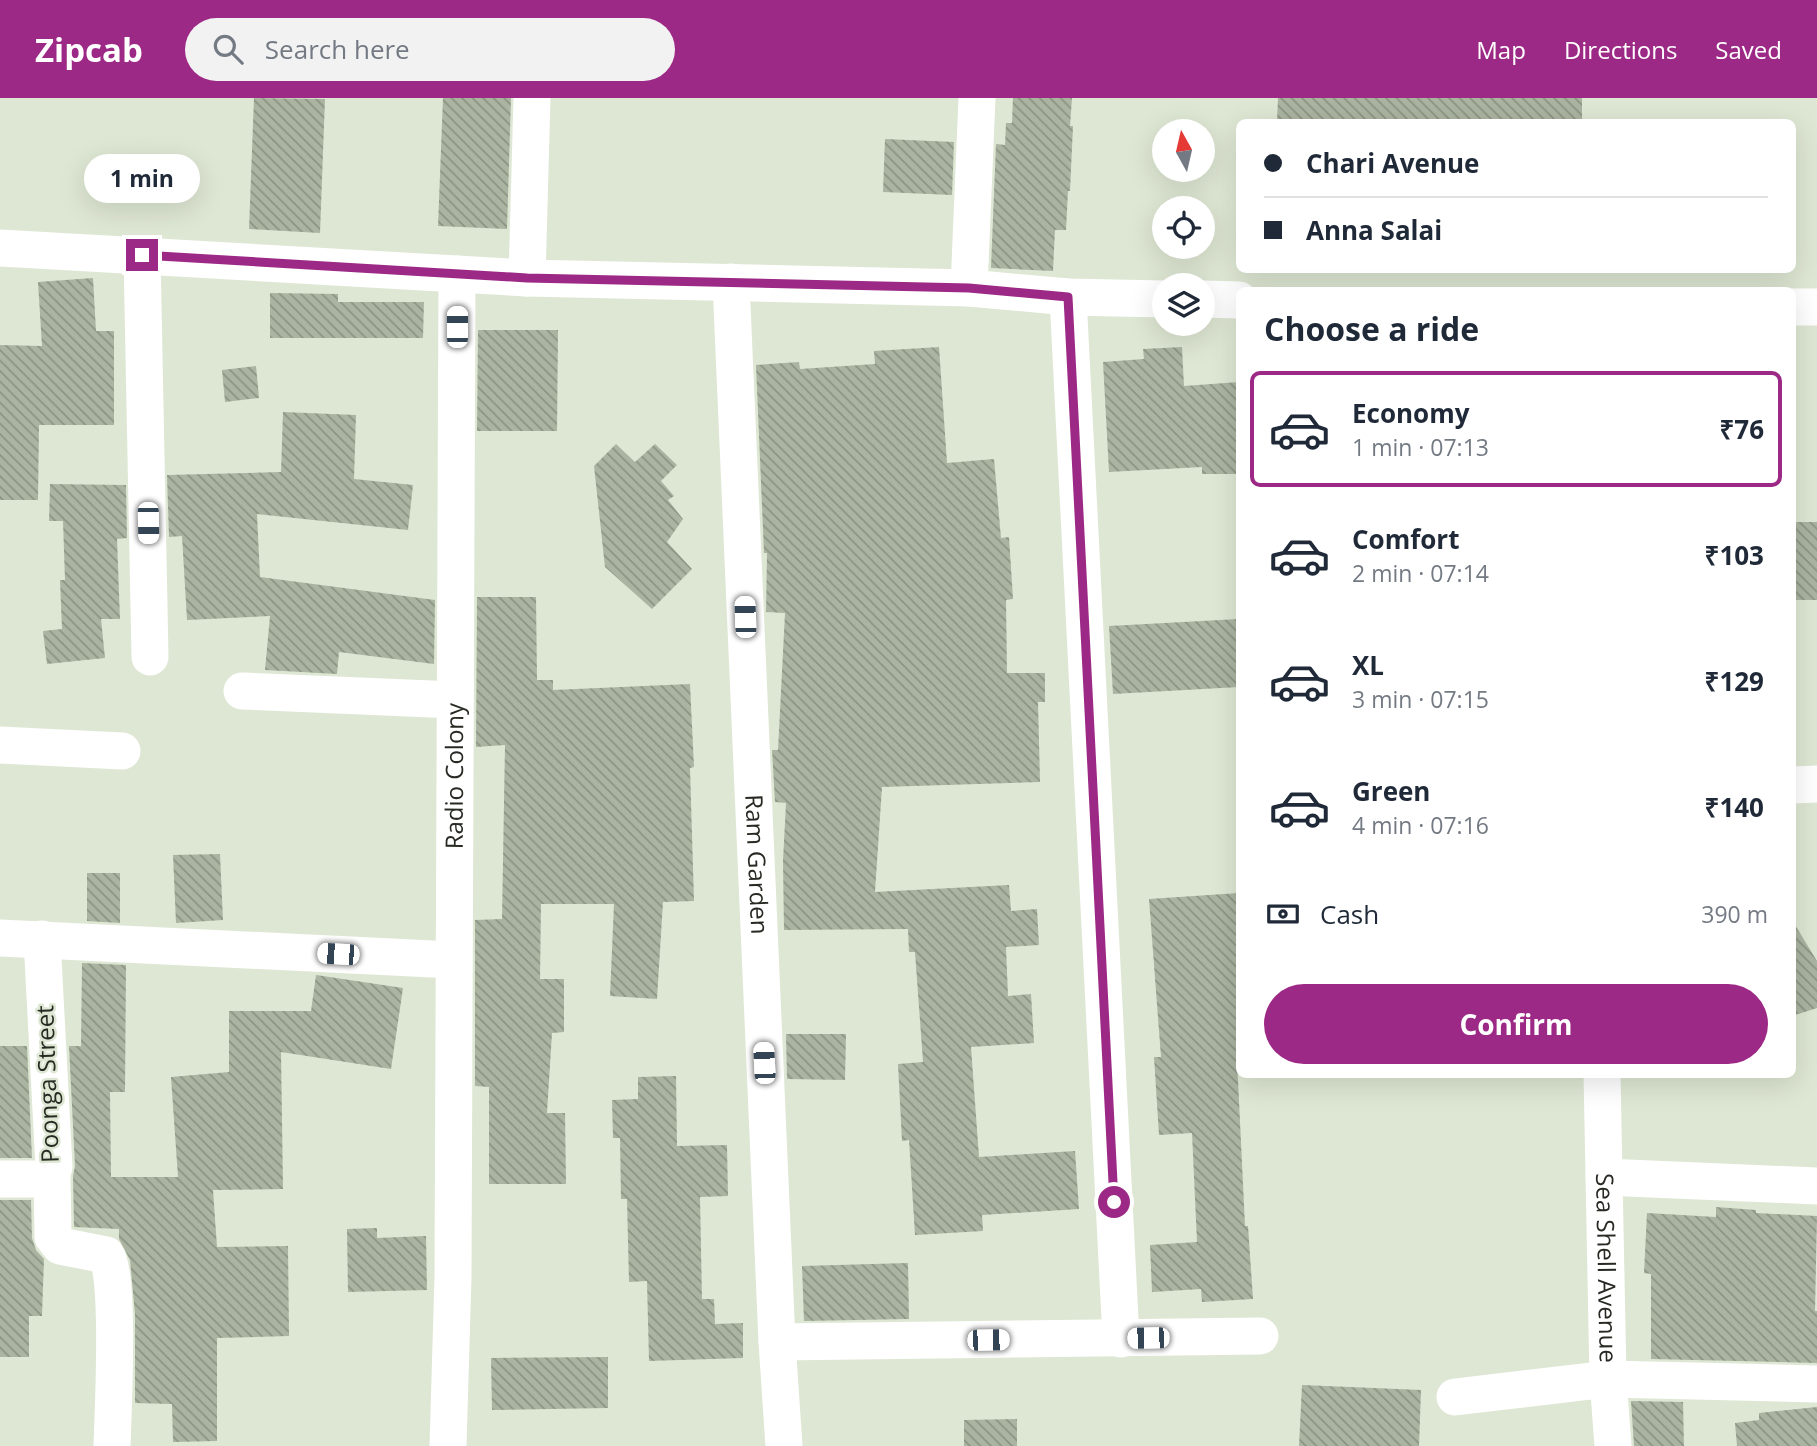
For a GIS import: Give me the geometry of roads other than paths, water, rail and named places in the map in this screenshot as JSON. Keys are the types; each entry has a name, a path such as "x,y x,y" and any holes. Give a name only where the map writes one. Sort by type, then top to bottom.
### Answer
{"street":[{"path":"527,278 532,98"},
{"path":"969,288 977,98"},
{"path":"0,248 527,278 969,288 1068,297 1152,299"},
{"path":"142,255 150,657"},
{"name":"Radio Colony","path":"447,1446 453,1277 457,274"},
{"name":"Ram Garden","path":"730,282 777,1342 784,1446"},
{"path":"1068,297 1121,1339"},
{"path":"1215,299 1236,300"},
{"path":"1796,307 1817,306"},
{"path":"242,691 455,700"},
{"path":"0,745 122,751"},
{"path":"1796,785 1817,784"},
{"path":"0,938 453,960"},
{"name":"Poonga Street","path":"0,1179 41,1181 49,1179 54,1167 42,940"},
{"name":"Sea Shell Avenue","path":"1602,1078 1608,1380 1817,1384"},
{"path":"52,1175 53,1237 60,1246 106,1255 111,1261 112,1446"},
{"path":"1604,1177 1817,1186"},
{"path":"777,1342 1260,1336"},
{"path":"1455,1397 1608,1380 1613,1446"}]}
